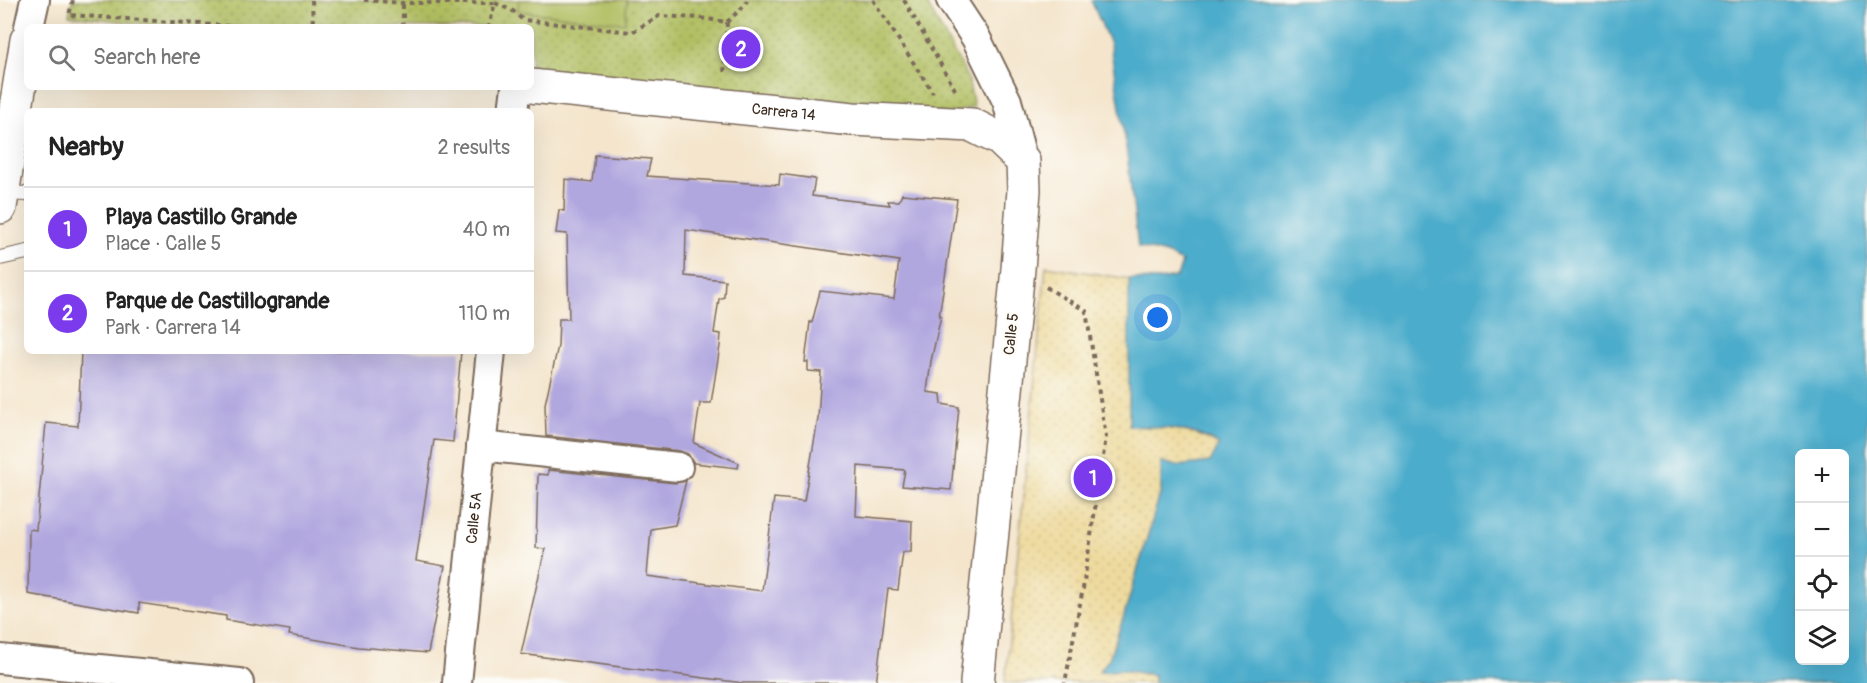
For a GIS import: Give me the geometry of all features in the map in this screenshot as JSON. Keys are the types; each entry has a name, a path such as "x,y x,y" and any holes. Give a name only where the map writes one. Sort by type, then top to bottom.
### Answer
{"street":[{"path":"30,24 36,0"},
{"name":"Calle 5","path":"951,0 976,38 1007,101 1023,162 1024,190 977,683"},
{"path":"9,198 24,62"},
{"name":"Carrera 14","path":"534,86 853,119 972,125 1000,139 1023,162"},
{"path":"513,108 516,90"},
{"name":"Calle 5A","path":"457,683 490,354"},
{"path":"481,446 678,467"},
{"path":"0,659 239,683"}],"lane":[{"path":"0,258 24,253"}],"path":[{"path":"73,0 69,15 200,24"},
{"path":"312,0 314,24"},
{"path":"364,0 403,3 495,3 513,11 523,20 632,32 659,16 727,22"},
{"path":"724,78 727,22 745,5 747,0"},
{"path":"873,0 934,94 941,99"},
{"path":"904,0 963,102"},
{"path":"403,3 403,24"},
{"path":"490,24 495,3"},
{"path":"922,93 934,94"},
{"path":"1017,269 1086,311 1106,437 1083,588 1065,683"}],"sand":[{"path":"1046,266 1129,279 1129,426 1187,432 1219,445 1210,462 1178,466 1161,462 1161,491 1123,619 1109,659 1099,671 1121,670 1154,675 1154,683 1005,683"}],"green space":[{"path":"72,0 925,0 968,78 974,107 949,114 534,70 534,24 144,24 69,15"},
{"path":"519,0 627,0 625,23 518,11"}],"water":[{"path":"1091,0 1867,0 1867,683 1154,683 1154,675 1121,670 1099,672 1109,659 1123,619 1161,491 1161,462 1178,466 1210,462 1219,445 1187,431 1129,426 1129,279 1159,280 1177,277 1182,262 1167,254 1138,247 1127,153 1110,44"}],"building":[{"path":"595,155 651,159 647,176 779,185 780,174 815,179 812,196 890,205 888,201 899,201 902,194 957,199 939,317 941,316 927,392 941,394 942,404 959,407 951,490 902,486 905,470 858,466 856,516 912,521 911,552 903,552 898,590 888,589 876,683 743,683 521,654 545,549 536,548 538,474 548,475 548,470 676,483 686,481 675,525 651,529 647,576 762,591 774,498 804,501 818,419 821,372 808,371 808,362 805,362 810,322 812,323 820,291 894,299 899,261 686,230 685,276 725,280 724,297 719,299 714,333 721,334 711,403 700,403 694,443 739,463 738,468 694,463 688,454 680,451 546,436 545,404 558,346 559,319 569,319 567,234 556,233 559,210 564,211 565,179 592,182"},
{"path":"81,354 461,354 453,442 434,440 416,561 445,566 428,653 359,647 289,635 290,630 226,620 226,616 139,603 139,613 28,594 29,529 36,530 46,423 78,426"}],"place":[{"name":"Parque de Castillogrande","path":"741,49"},
{"name":"Playa Castillo Grande","path":"1093,478"}]}
